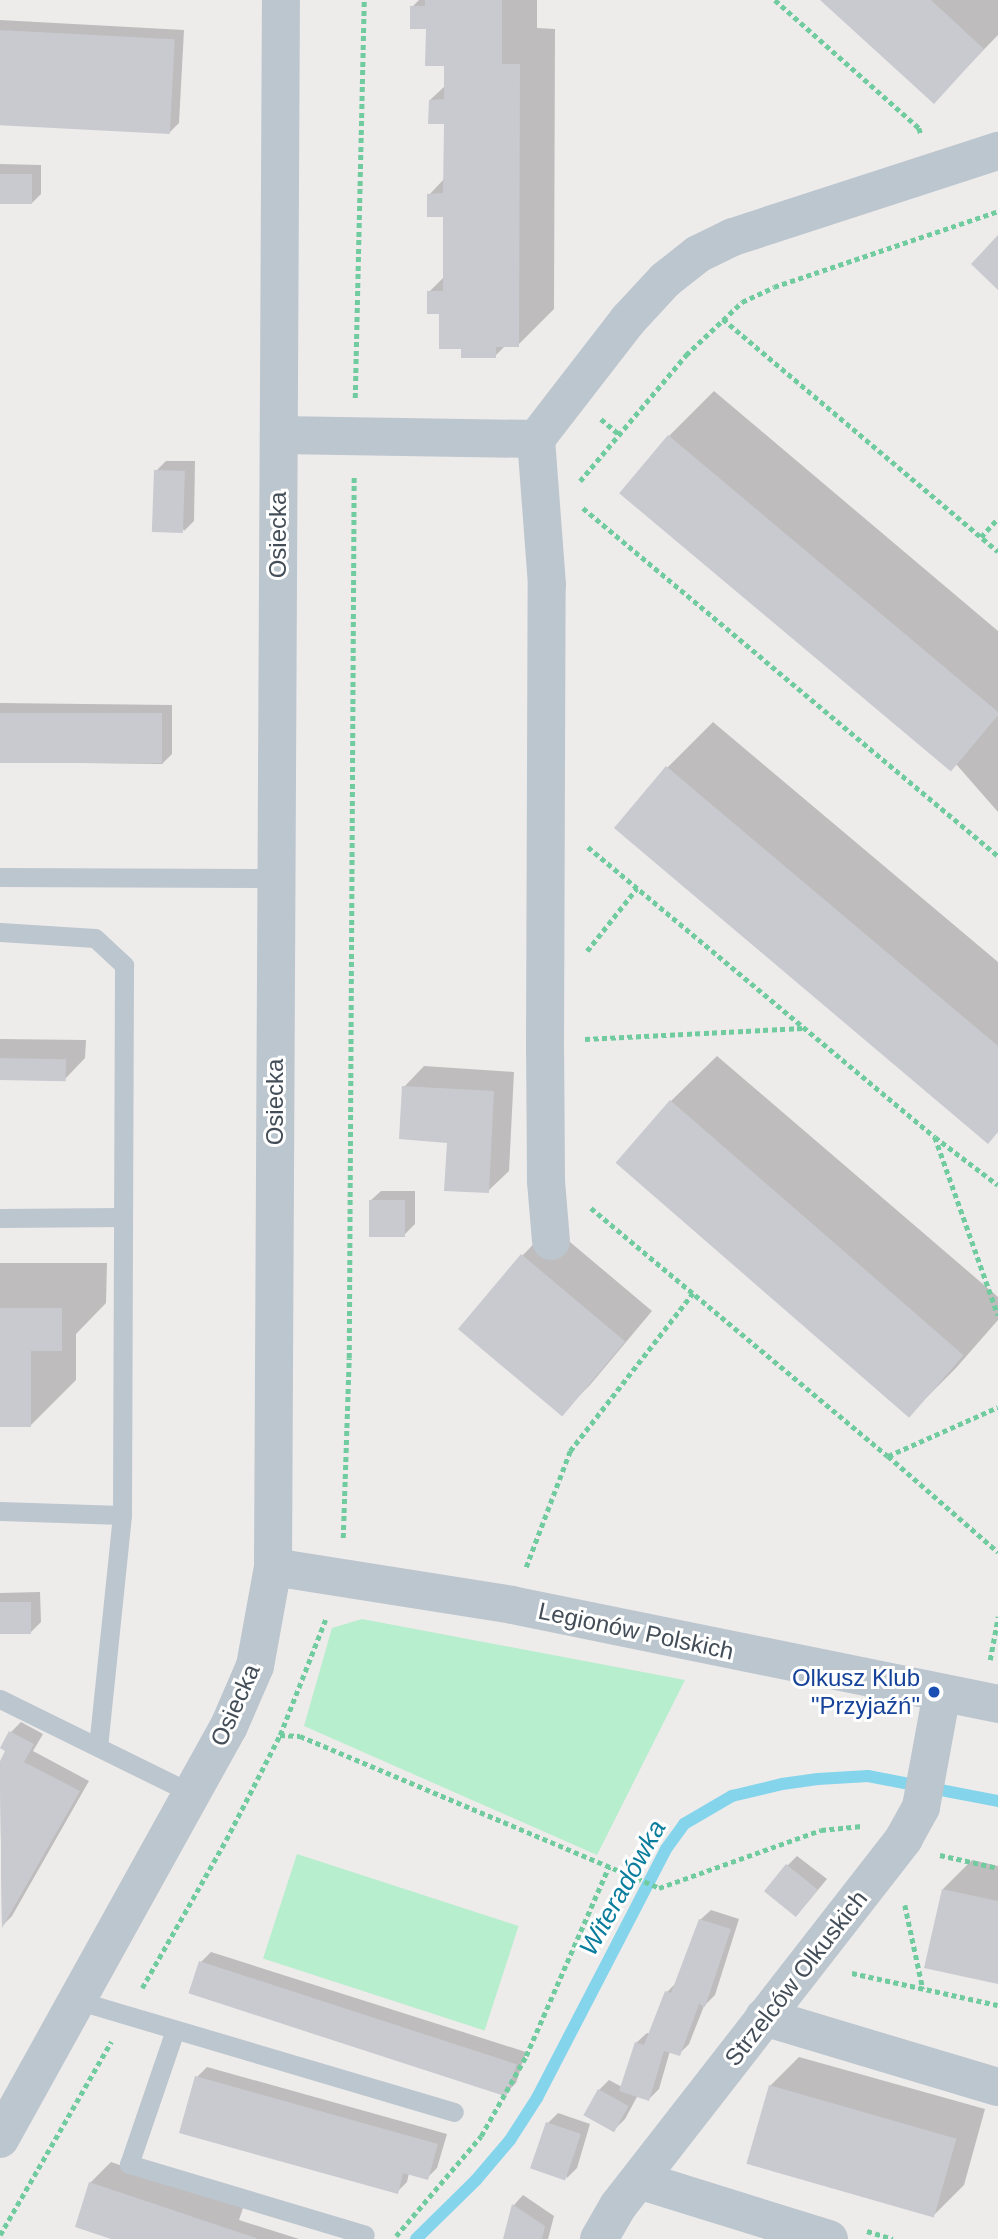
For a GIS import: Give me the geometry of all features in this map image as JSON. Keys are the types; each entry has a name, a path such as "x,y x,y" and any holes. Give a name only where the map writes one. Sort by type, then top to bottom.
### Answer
{"street":[{"name":"Osiecka","path":"0,2139 229,1726 255,1666 273,1567 281,0"},
{"path":"551,1241 546,1181 545,1051 547,585 536,439 628,320 665,280 698,254 733,237 998,151"},
{"path":"279,435 536,439"},
{"name":"Legionów Polskich","path":"273,1567 512,1605 998,1704"},
{"name":"Strzelców Olkuskich","path":"599,2239 639,2180 886,1864 921,1807 942,1693"},
{"path":"764,2017 998,2087"},
{"path":"639,2180 829,2239"}],"lane":[{"path":"0,877 276,878"},
{"path":"0,932 95,938 124,965 122,1516 98,1747"},
{"path":"0,1218 122,1217"},
{"path":"0,1511 122,1516"},
{"path":"0,1699 191,1793"},
{"path":"76,2000 454,2112"},
{"path":"175,2029 129,2164 365,2235"}],"path":[{"path":"0,2235 226,1840 280,1735 341,1578 349,1358 354,436 364,0"},
{"path":"775,0 919,128 934,171"},
{"path":"576,487 687,355 742,302 774,287 996,211 998,217"},
{"path":"723,319 998,551"},
{"path":"579,505 998,856"},
{"path":"981,537 998,518"},
{"path":"583,842 935,1137 998,1185"},
{"path":"581,958 637,888"},
{"path":"574,1040 804,1028"},
{"path":"935,1137 998,1315"},
{"path":"589,1206 888,1456 998,1552"},
{"path":"512,1605 570,1451 693,1293"},
{"path":"888,1456 998,1406"},
{"path":"989,1664 998,1616"},
{"path":"280,1735 300,1736 659,1888 821,1830 875,1825"},
{"path":"932,1854 998,1868"},
{"path":"393,2239 481,2136 526,2056 608,1866"},
{"path":"904,1902 923,1989"},
{"path":"848,1972 998,2005"}],"green space":[{"path":"362,1619 685,1680 597,1855 304,1726 332,1628"},
{"path":"297,1854 519,1926 485,2031 263,1959"}],"building":[{"path":"425,0 502,0 502,64 520,64 519,347 496,347 496,358 461,358 461,349 439,349 439,314 427,314 427,291 443,291 443,217 427,217 427,194 443,193 444,124 428,124 429,100 444,99 444,66 425,66 426,29 410,29 410,6 425,6"},
{"path":"820,0 931,0 984,49 934,104"},
{"path":"0,30 175,39 170,134 0,125"},
{"path":"0,174 32,174 32,204 0,204"},
{"path":"998,235 998,290 971,264"},
{"path":"668,435 998,712 998,715 951,772 619,493"},
{"path":"154,470 185,471 183,533 152,532"},
{"path":"0,713 162,713 162,763 0,763"},
{"path":"666,766 998,1046 998,1132 988,1144 614,828"},
{"path":"0,1058 66,1059 66,1081 0,1080"},
{"path":"402,1086 494,1091 489,1193 444,1191 447,1143 399,1139"},
{"path":"670,1100 964,1355 909,1418 616,1163"},
{"path":"369,1200 405,1200 405,1237 369,1237"},
{"path":"521,1254 625,1341 562,1416 458,1329"},
{"path":"0,1308 62,1308 62,1351 31,1351 31,1427 0,1427"},
{"path":"0,1602 31,1602 31,1634 0,1634"},
{"path":"9,1731 34,1744 24,1762 80,1791 2,1928 0,1761 5,1751 0,1748"},
{"path":"786,1864 818,1890 796,1917 764,1891"},
{"path":"942,1889 998,1901 998,1984 924,1968"},
{"path":"699,1919 731,1929 705,2007 699,2004 680,2056 664,2051 649,2101 619,2091 635,2042 644,2045 665,1991 671,1993"},
{"path":"199,1961 517,2064 506,2097 188,1993"},
{"path":"195,2076 438,2144 428,2180 403,2173 398,2194 179,2133"},
{"path":"769,2085 956,2139 934,2218 746,2164"},
{"path":"598,2089 629,2106 614,2132 583,2115"},
{"path":"546,2122 581,2134 565,2180 530,2168"},
{"path":"89,2182 256,2239 111,2239 75,2227"},
{"path":"512,2204 545,2226 542,2239 503,2239"}],"waterway":[{"name":"Witeradówka","path":"416,2239 476,2180 510,2140 537,2098 666,1849 684,1824 732,1796 818,1779 868,1776 998,1801"}],"place":[{"name":"Olkusz Klub \"Przyjaźń\"","path":"934,1692"}]}
